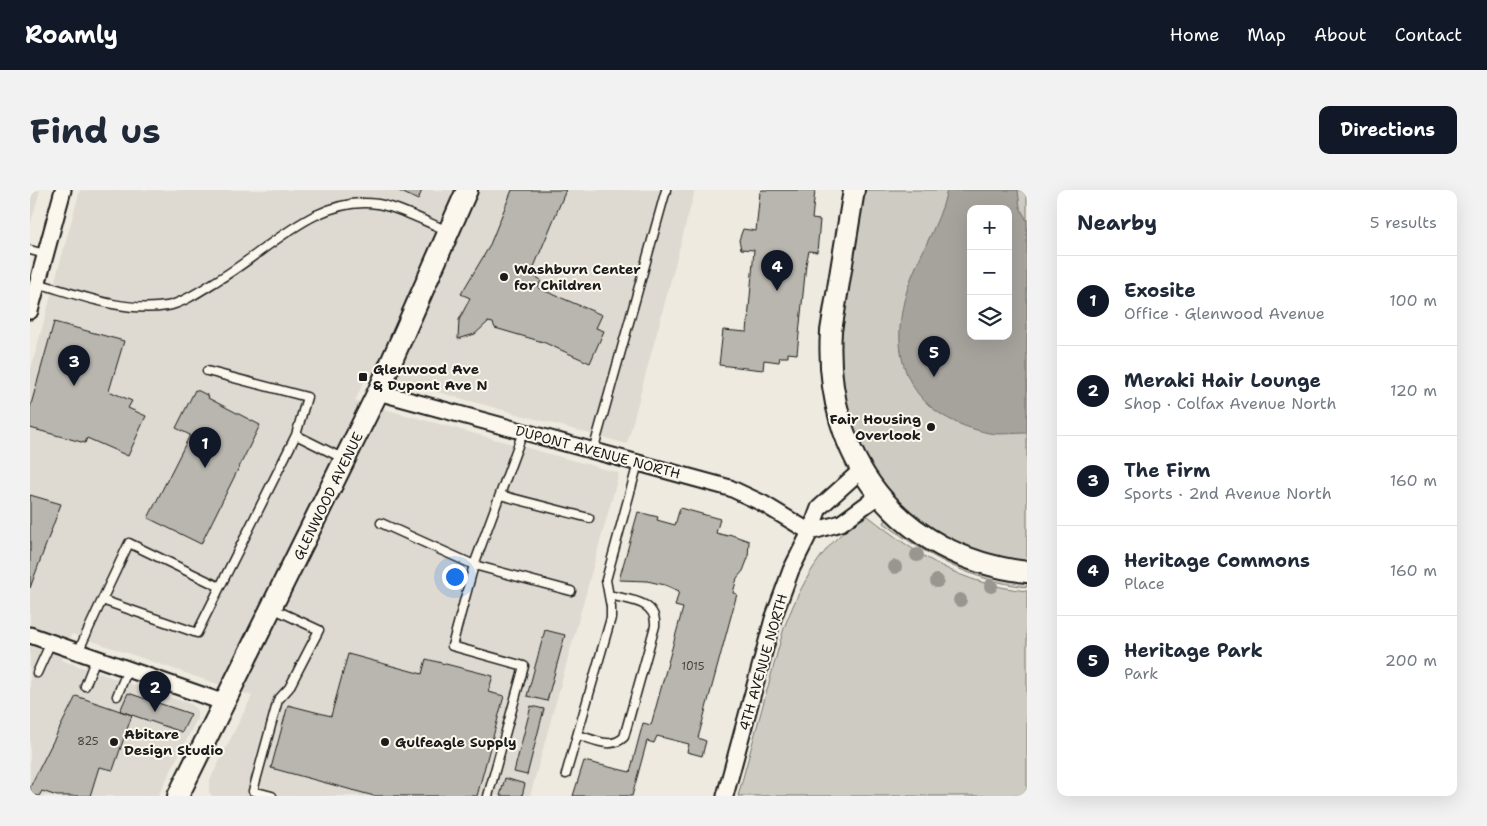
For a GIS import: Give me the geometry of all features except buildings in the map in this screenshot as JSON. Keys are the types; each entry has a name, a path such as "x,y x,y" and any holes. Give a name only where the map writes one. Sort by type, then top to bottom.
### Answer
{"street":[{"path":"30,311 63,190"},
{"name":"GLENWOOD AVENUE","path":"178,796 378,392 467,190"},
{"path":"854,190 831,331 830,352 836,404 843,431 860,471 878,496 928,538 953,553 1001,568 1027,572"},
{"name":"DUPONT AVENUE NORTH","path":"378,392 730,488 762,503 810,532"},
{"name":"4TH AVENUE NORTH","path":"725,796 773,620 790,570 810,532 819,508 860,471"},
{"path":"810,532 842,523 878,496"},
{"path":"30,635 224,703"}],"lane":[{"path":"593,451 666,190"},
{"path":"38,283 138,308 170,306 231,273 321,211 344,204 362,202 380,204 448,231"},
{"path":"30,250 45,254"},
{"path":"102,600 197,633 296,435 307,397 207,371"},
{"path":"488,796 524,666 452,646 474,565 522,432"},
{"path":"296,435 345,460"},
{"path":"566,774 611,618 610,595 606,580 638,463"},
{"path":"500,495 589,518"},
{"path":"381,523 474,565 571,591"},
{"path":"78,652 129,543 220,586"},
{"path":"578,735 612,744 624,737 655,626 655,619 650,608 639,602 610,595"},
{"path":"272,608 319,630 289,688 278,700 253,791 272,796"},
{"path":"37,673 51,642"},
{"path":"85,686 96,658"},
{"path":"117,696 128,668"}],"shaded area":[{"path":"30,190 40,190 30,226"},
{"path":"80,190 695,190 627,444 368,373 355,401 619,473 530,796 212,796 209,792 209,782 252,696 72,634 61,660 193,705 197,711 197,719 158,796 30,796 30,372"},
{"path":"862,190 1027,190 1027,562 1001,558 982,552 950,538 926,523 904,505 884,484 868,461 855,436 846,409 841,381 840,333"},
{"path":"947,190 1018,190 1020,207 1027,221 1027,433 989,433 964,426 944,416 927,403 914,388 905,370 901,349 900,326 904,301 913,273 938,218"},
{"path":"868,516 905,544 961,575 981,582 1027,591 1027,796 738,796 790,612 806,579 827,549 839,536"},
{"path":"888,516 949,560 988,574 1027,582 1027,587 987,579 951,565 917,546 884,523"}],"place":[{"name":"Washburn Center for Children","path":"504,277"},
{"name":"Heritage Commons","path":"777,291"},
{"name":"Glenwood Ave & Dupont Ave N","path":"363,377"},
{"name":"Heritage Park","path":"934,377"},
{"name":"The Firm","path":"74,386"},
{"name":"Fair Housing Overlook","path":"931,427"},
{"name":"Exosite","path":"205,468"},
{"name":"Meraki Hair Lounge","path":"155,712"},
{"name":"Abitare Design Studio","path":"114,742"},
{"name":"Gulfeagle Supply","path":"385,742"}]}
